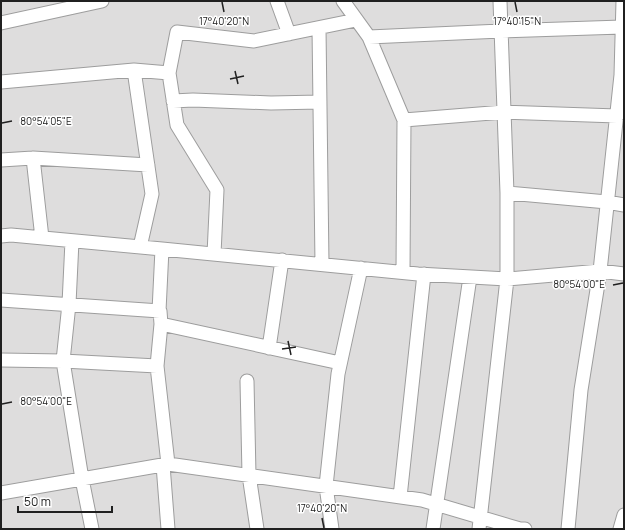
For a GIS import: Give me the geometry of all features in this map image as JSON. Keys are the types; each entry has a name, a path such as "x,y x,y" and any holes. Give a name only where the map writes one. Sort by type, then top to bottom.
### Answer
{"street":[{"path":"1,24 102,1"},
{"path":"277,1 289,34"},
{"path":"343,1 369,37 404,120 403,272"},
{"path":"480,523 507,279 508,193 500,1"},
{"path":"568,529 581,390 600,271 607,202 619,122 622,1"},
{"path":"214,254 217,190 177,125 168,73 178,32 254,41 356,20"},
{"path":"369,37 622,27"},
{"path":"319,28 322,264"},
{"path":"1,82 134,70 168,73"},
{"path":"134,70 152,194 140,247"},
{"path":"173,101 193,100 271,103 320,102"},
{"path":"404,120 504,112 619,122"},
{"path":"1,160 33,158 148,165"},
{"path":"33,158 42,238"},
{"path":"508,193 607,202 624,205"},
{"path":"1,236 11,235 424,274 507,279 600,271 624,274"},
{"path":"72,241 69,304 63,361 82,479 92,529"},
{"path":"162,249 159,311 161,324 157,366 166,465 168,529"},
{"path":"269,348 282,260"},
{"path":"332,529 326,486 338,374 360,268"},
{"path":"400,497 424,274"},
{"path":"433,529 470,276"},
{"path":"1,300 159,311"},
{"path":"161,324 340,363"},
{"path":"1,360 63,361 157,366"},
{"path":"247,381 249,475 257,529"},
{"path":"1,493 166,465 249,475 422,500 437,504 480,523 526,529"},
{"path":"620,529 624,514"}],"shaded area":[{"path":"1,1 624,1 624,529 1,529"}]}
